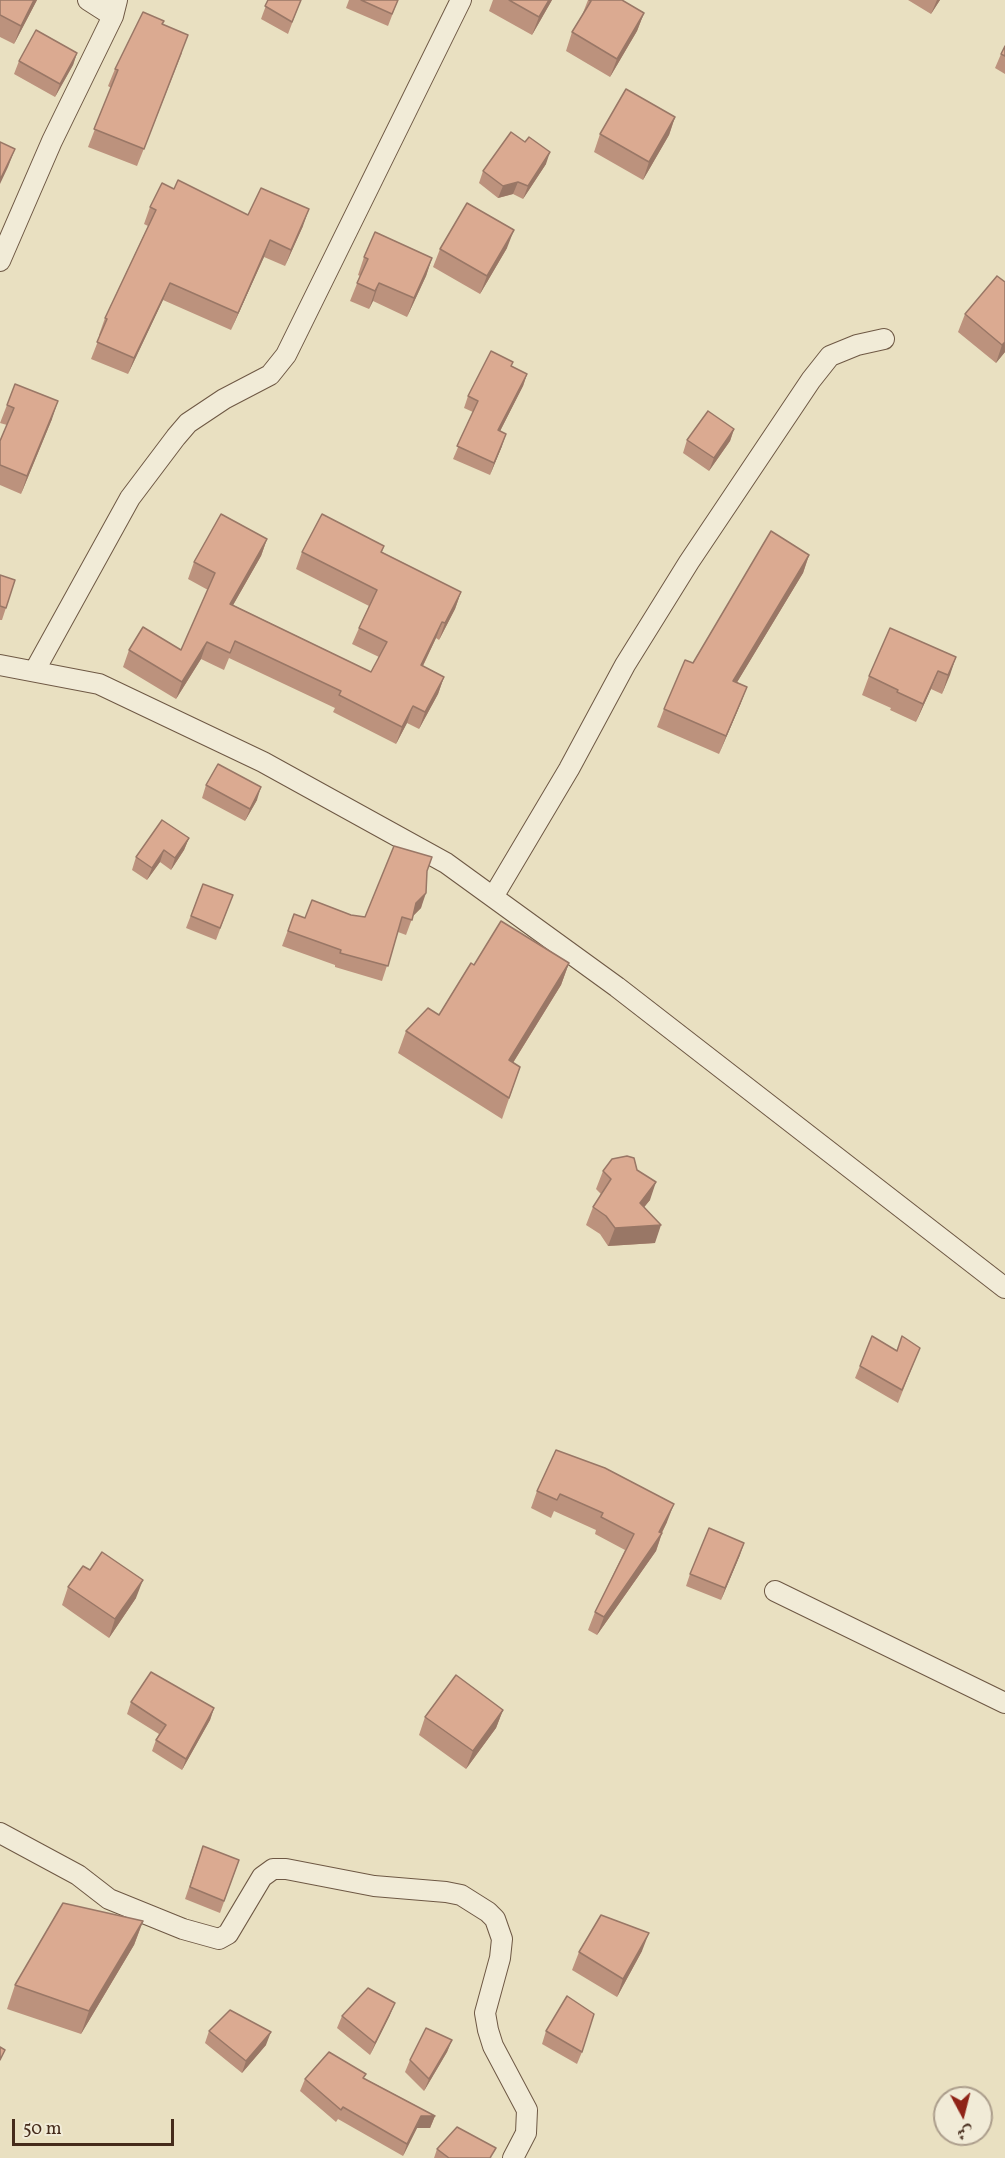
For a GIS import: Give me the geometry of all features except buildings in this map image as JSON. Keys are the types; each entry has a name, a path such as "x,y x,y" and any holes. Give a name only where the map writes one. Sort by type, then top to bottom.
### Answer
{"street":[{"path":"0,261 52,141 115,8 88,0"},
{"path":"35,670 130,498 176,437 188,423 224,399 270,375 286,355 461,0"},
{"path":"493,897 671,590 811,380 830,356 857,345 884,339"},
{"path":"0,665 99,684 263,762 446,863 617,987 1005,1288"},
{"path":"775,1591 1005,1703"},
{"path":"0,1833 78,1875 109,1899 183,1929 219,1939 228,1934 262,1877 273,1869 286,1869 374,1886 446,1892 461,1895 479,1906 495,1918 502,1939 500,1958 486,2013 488,2030 493,2046 527,2110 526,2133 513,2158"}]}
